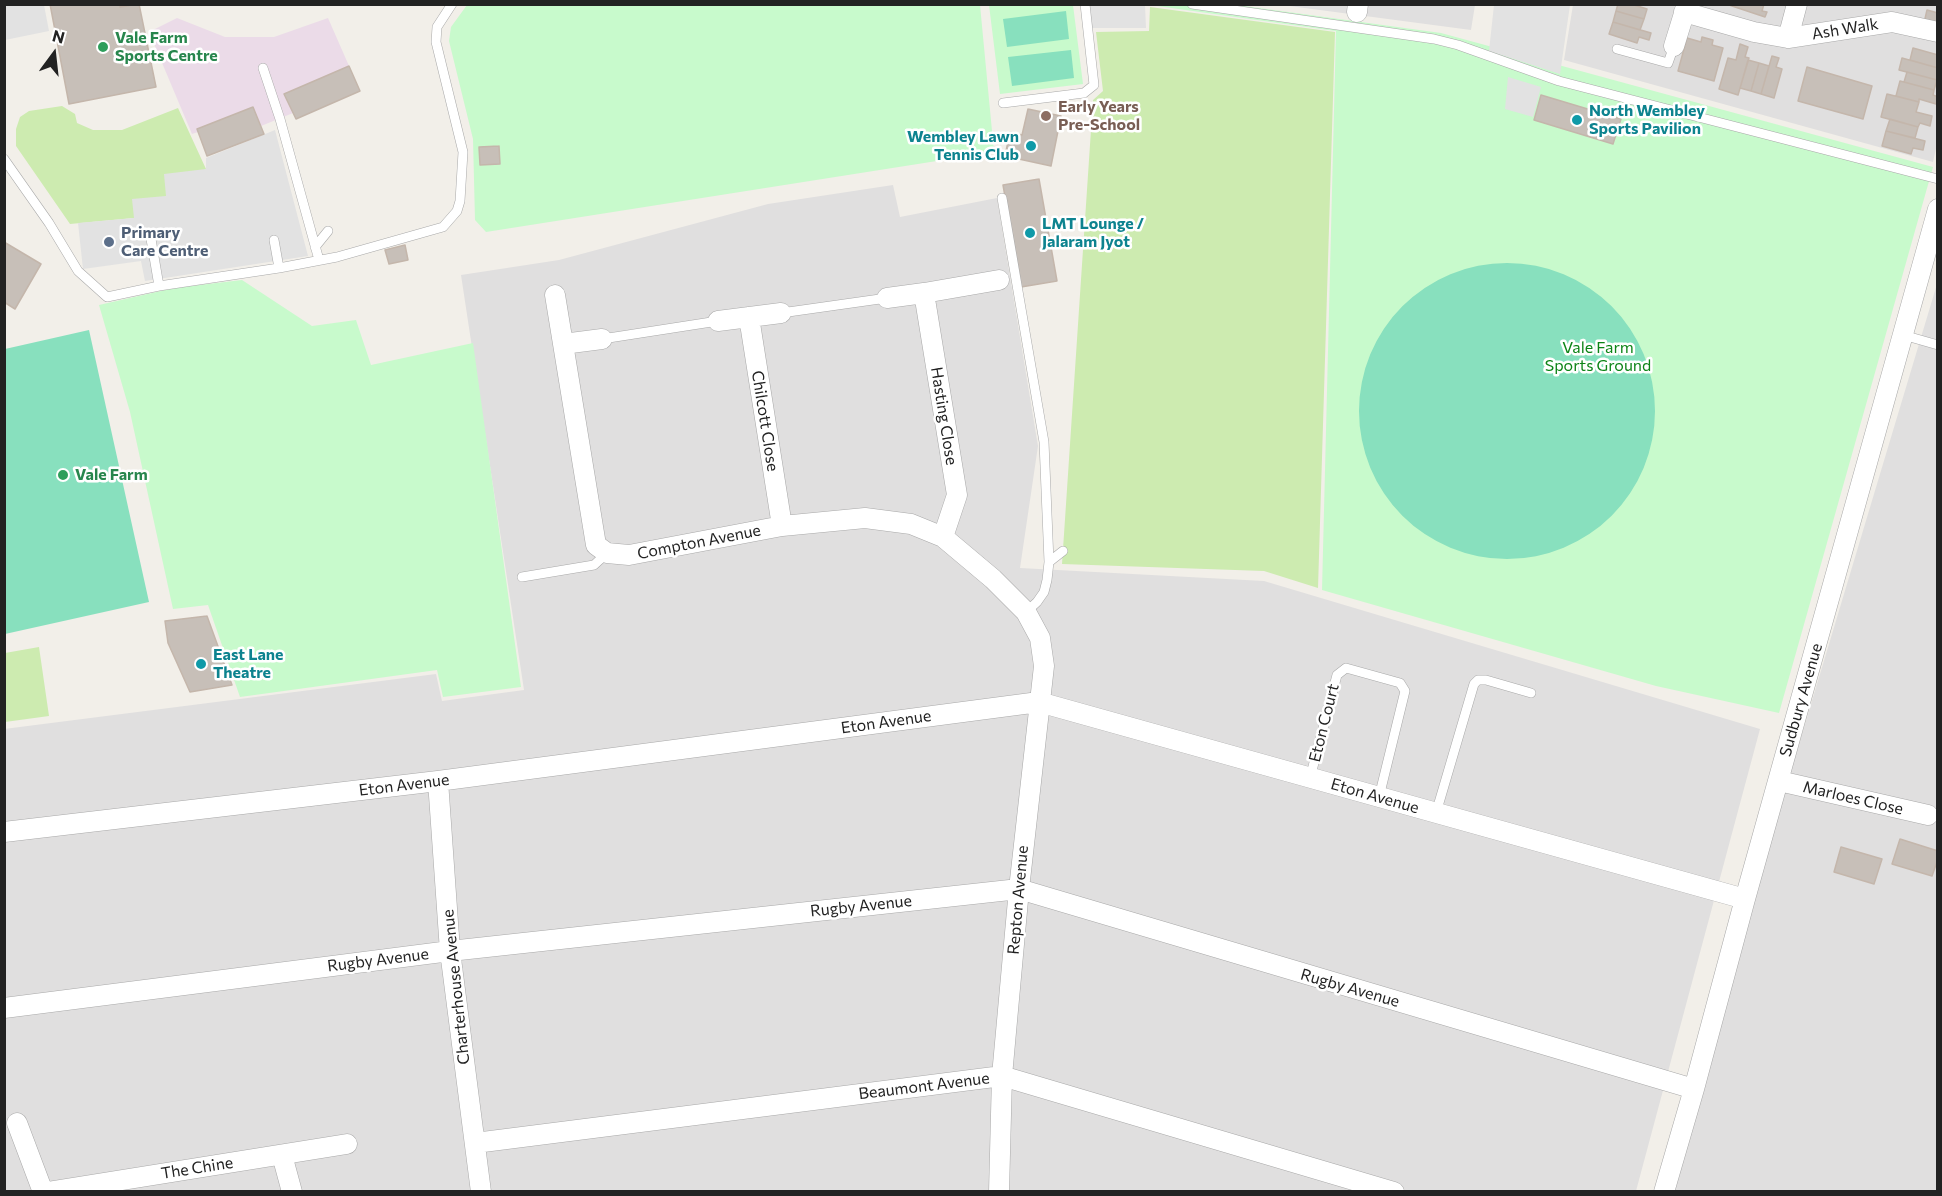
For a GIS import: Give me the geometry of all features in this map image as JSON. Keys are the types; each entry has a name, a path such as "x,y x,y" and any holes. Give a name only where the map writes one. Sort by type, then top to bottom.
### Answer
{"street":[{"name":"Ash Walk","path":"1788,38 1797,4"},
{"name":"Ash Walk","path":"1674,46 1685,8 1755,32 1788,38 1892,22 1938,32"},
{"name":"Sudbury Avenue","path":"1664,1191 1903,335 1931,261 1938,209"},
{"path":"887,298 999,280"},
{"name":"Hasting Close","path":"924,293 957,495 943,537"},
{"path":"555,295 596,545 607,553"},
{"path":"718,321 781,313"},
{"name":"Chilcott Close","path":"749,317 782,526"},
{"path":"563,344 602,339"},
{"name":"Compton Avenue","path":"607,553 629,555 782,526 865,518 911,524 943,537 993,579 1026,612"},
{"name":"Repton Avenue","path":"999,1191 1002,1076 1018,889 1044,666 1040,638 1026,612"},
{"name":"Eton Avenue","path":"4,832 438,781 1039,702 1745,899"},
{"name":"Charterhouse Avenue","path":"438,781 450,951 481,1191"},
{"name":"Marloes Close","path":"1779,781 1928,815"},
{"name":"Rugby Avenue","path":"4,1008 450,951 1018,889 1694,1089"},
{"name":"Beaumont Avenue","path":"475,1143 1002,1076 1394,1191"},
{"path":"16,1123 45,1191"},
{"name":"The Chine","path":"45,1191 347,1144"},
{"path":"282,1155 292,1191"}],"lane":[{"path":"4,159 49,223 78,271 107,297 159,286 319,260 443,227 457,211 460,201 463,152 436,42 437,27 452,4"},
{"path":"1003,103 1084,93 1094,86 1085,4"},
{"path":"1192,4 1235,7 1434,39 1458,45 1559,81 1938,179"},
{"path":"1617,49 1668,63 1674,46"},
{"path":"263,68 280,118 319,260"},
{"path":"1002,198 1044,442 1049,562 1044,591 1037,602 1026,612"},
{"path":"315,247 328,231"},
{"path":"151,239 159,286"},
{"path":"274,240 279,268"},
{"path":"781,313 887,298"},
{"path":"602,339 718,321"},
{"path":"1903,335 1938,345"},
{"path":"1049,562 1063,550"},
{"path":"522,577 594,565 607,553"},
{"name":"Eton Court","path":"1310,778 1337,675 1346,668 1400,683 1405,691 1378,796"},
{"path":"1436,813 1474,684 1478,680 1486,680 1531,693"}],"shaded area":[{"path":"5,4 44,5 49,31 5,40"},
{"path":"1085,5 1145,5 1146,28 1087,28"},
{"path":"1282,5 1475,5 1471,30"},
{"path":"1494,5 1570,5 1560,74 1489,51"},
{"path":"1573,5 1937,5 1937,144 1933,162 1564,60"},
{"path":"177,18 225,37 274,37 328,18 360,91 296,119 293,113 261,126 264,134 207,156 198,132 192,134 149,32"},
{"path":"1508,77 1541,87 1533,117 1505,109"},
{"path":"275,130 308,256 145,281 141,261 83,269 78,223 134,218 132,199 166,196 164,174 206,169 206,158"},
{"path":"893,185 900,217 997,198 1038,446 1020,568 1264,581 1760,729 1636,1191 5,1192 4,729 436,674 442,701 524,690 461,275 559,260 768,204"},
{"path":"1937,284 1937,1191 1673,1192 1781,804"}],"green space":[{"path":"467,5 980,5 994,152 486,232 475,220 473,139 449,41 451,27"},
{"path":"989,5 1073,5 1083,84 1000,94"},
{"name":"Vale Farm Sports Ground","path":"1150,5 1237,5 1441,33 1933,167 1779,713 1656,686 1322,590 1336,31"},
{"path":"1150,7 1335,32 1318,588 1264,571 1062,564 1093,100 1103,91 1096,32 1149,31"},
{"path":"1066,11 1069,39 1007,47 1003,19"},
{"path":"1071,50 1074,78 1012,86 1008,57"},
{"path":"62,106 75,114 77,123 93,130 122,130 178,108 206,169 134,218 70,224 16,146 16,129 20,117 29,111"},
{"path":"1507,263 1536,266 1577,281 1601,297 1621,317 1643,354 1652,382 1655,411 1652,440 1637,481 1621,505 1601,525 1564,547 1536,556 1507,559 1478,556 1437,541 1413,525 1393,505 1371,468 1362,440 1359,411 1362,382 1377,341 1393,317 1413,297 1450,275 1478,266"},
{"path":"242,280 312,326 356,320 371,365 473,343 521,687 443,697 437,670 240,697 208,605 173,609 130,412 99,305 174,288"},
{"name":"Vale Farm","path":"89,330 149,602 5,634 5,349"},
{"path":"39,647 49,716 5,722 5,653"}],"building":[{"name":"Vale Farm Sports Centre","path":"50,4 120,4 120,7 139,4 156,87 69,104"},
{"path":"1618,4 1631,4 1647,9 1644,19 1616,11"},
{"path":"1726,4 1764,4 1762,11 1767,12 1765,17"},
{"path":"1927,10 1938,13 1938,26 1924,23"},
{"path":"1616,11 1644,19 1640,30 1613,22"},
{"path":"1613,22 1651,33 1649,40 1639,37 1637,43 1609,34"},
{"path":"1702,37 1713,40 1712,45 1723,48 1714,81 1678,71 1687,38 1701,42"},
{"path":"1740,44 1748,47 1745,57 1749,58 1738,95 1719,89 1728,58 1736,60"},
{"path":"1913,48 1938,55 1938,68 1910,60"},
{"path":"1772,56 1779,58 1776,67 1782,69 1774,98 1761,94"},
{"path":"1902,58 1938,68 1937,80 1899,70"},
{"path":"1748,60 1759,63 1751,91 1740,88"},
{"path":"1759,63 1769,66 1761,94 1751,91"},
{"path":"349,66 360,91 296,119 284,94"},
{"path":"1807,67 1872,86 1863,119 1798,101"},
{"path":"1907,72 1937,80 1934,90 1904,82"},
{"path":"1900,81 1934,90 1933,95 1938,97 1936,104 1896,96"},
{"path":"1887,94 1919,102 1916,112 1932,116 1930,126 1920,123 1918,127 1881,117"},
{"name":"North Wembley Sports Pavilion","path":"1541,95 1621,119 1613,144 1534,120"},
{"path":"253,107 264,134 207,156 197,129"},
{"name":"Wembley Lawn Tennis Club","path":"1028,109 1061,116 1051,166 1005,156 1010,132 1022,135"},
{"path":"1890,119 1918,127 1915,138 1886,131"},
{"path":"1886,131 1925,141 1923,150 1913,148 1911,154 1882,146"},
{"path":"499,146 500,164 480,165 479,147"},
{"name":"LMT Lounge / Jalaram Jyot","path":"1039,179 1057,281 1021,287 1003,185"},
{"path":"4,242 41,264 15,309 4,302"},
{"path":"405,245 408,260 389,264 385,250"},
{"name":"East Lane Theatre","path":"207,616 232,685 190,692 168,643 165,621"},
{"path":"1900,839 1938,851 1938,859 1932,876 1892,864"},
{"path":"1841,847 1882,859 1874,884 1834,872"}],"place":[{"name":"Vale Farm Sports Centre","path":"103,47"},
{"name":"Early Years Pre-School","path":"1046,116"},
{"name":"North Wembley Sports Pavilion","path":"1577,120"},
{"name":"Wembley Lawn Tennis Club","path":"1031,146"},
{"name":"LMT Lounge / Jalaram Jyot","path":"1030,233"},
{"name":"Primary Care Centre","path":"109,242"},
{"name":"Vale Farm","path":"63,475"},
{"name":"East Lane Theatre","path":"201,664"}]}
